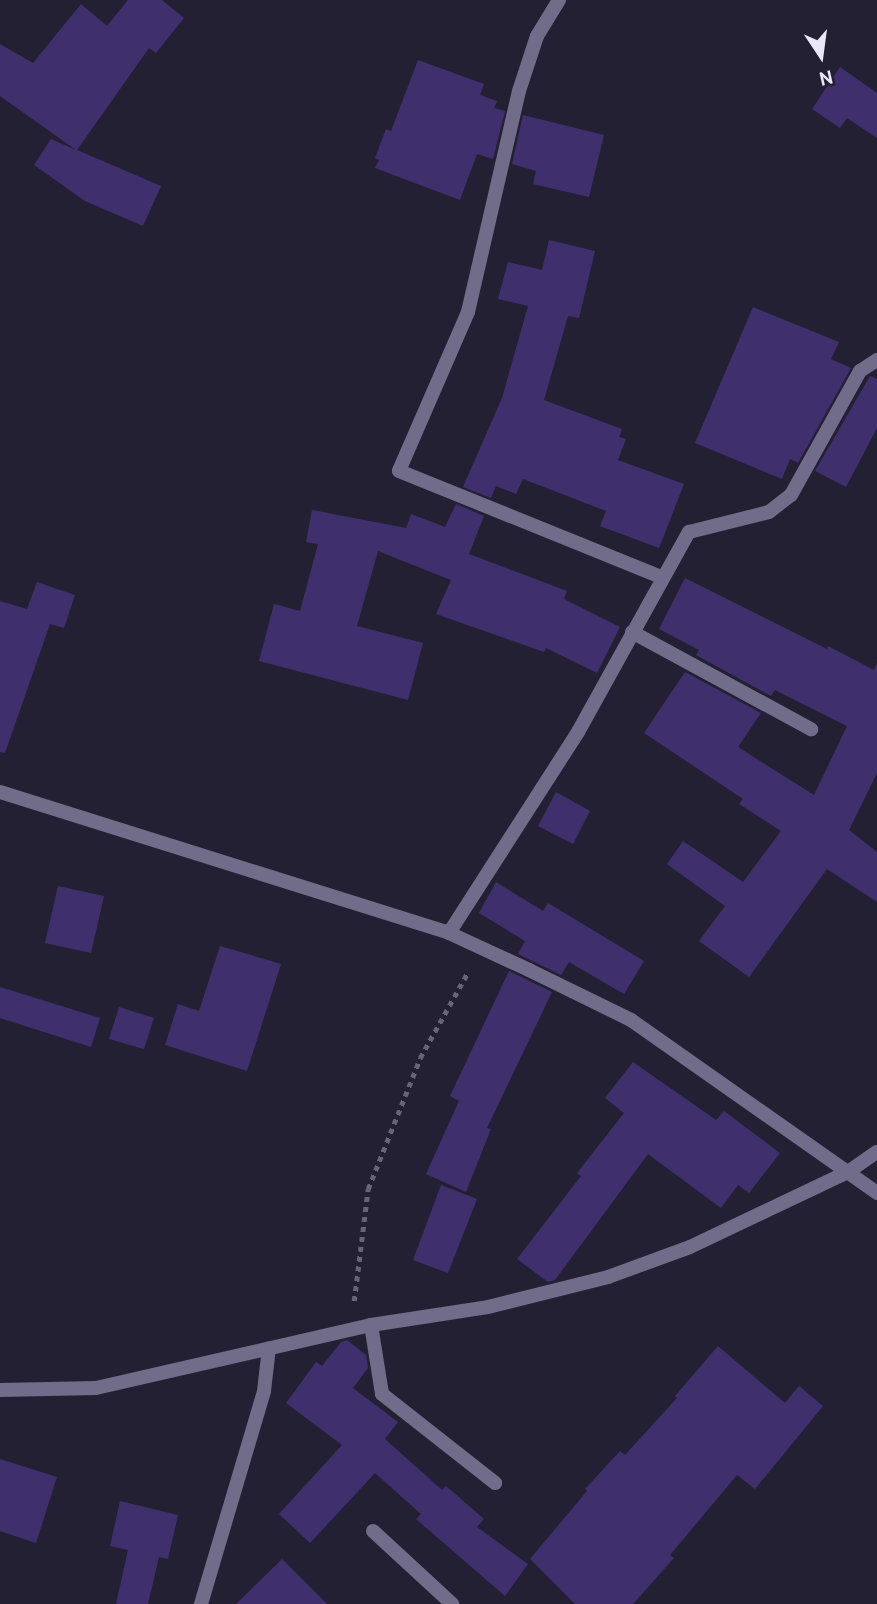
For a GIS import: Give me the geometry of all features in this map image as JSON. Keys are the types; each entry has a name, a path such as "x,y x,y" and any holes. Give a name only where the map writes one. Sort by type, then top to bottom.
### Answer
{"street":[{"path":"559,0 537,36 519,91 468,312 399,471 662,577"},
{"path":"449,933 578,732 689,532 769,512 791,495 860,371 877,360"},
{"path":"632,632 811,729"},
{"path":"0,792 449,933 482,948 631,1020 877,1193"},
{"path":"0,1390 96,1388 351,1329 488,1307 608,1278 690,1247 848,1172 877,1152"},
{"path":"371,1325 382,1394 495,1483"},
{"path":"201,1604 264,1391 269,1348"},
{"path":"373,1531 452,1604"}],"path":[{"path":"351,1329 368,1189 420,1058 482,948"}],"building":[{"path":"128,0 162,0 184,18 156,53 149,48 77,150 161,186 143,226 85,201 34,165 51,139 76,150 0,96 0,44 33,63 81,4 107,26"},
{"path":"418,60 484,84 480,95 497,101 494,108 505,111 493,159 477,154 460,200 375,168 379,160 375,158 386,129 391,131"},
{"path":"840,67 877,93 877,138 847,118 840,128 812,109"},
{"path":"523,115 604,135 589,197 533,184 536,171 512,164"},
{"path":"549,240 595,251 579,318 568,316 544,400 622,429 619,437 626,439 618,460 684,484 659,548 600,526 606,511 523,479 516,494 496,486 491,498 463,487 502,398 528,306 498,299 508,262 542,270"},
{"path":"753,307 839,342 831,359 851,368 798,463 790,459 782,479 695,443"},
{"path":"870,376 877,379 877,428 846,487 815,471"},
{"path":"456,504 484,516 469,554 567,591 564,599 620,627 597,673 546,648 544,652 436,614 451,580 378,551 357,626 423,643 408,700 259,661 274,604 300,611 318,544 306,542 312,510 406,528 411,514 445,527"},
{"path":"685,578 874,670 877,663 877,773 849,830 877,852 877,902 827,869 749,977 699,941 725,906 667,864 683,841 743,882 781,831 739,804 743,799 644,733 685,672 761,713 738,747 814,795 847,726 775,690 771,696 696,655 699,650 659,629"},
{"path":"37,582 75,595 64,628 50,624 5,753 0,752 0,601 27,609"},
{"path":"556,792 590,811 573,844 538,826"},
{"path":"496,882 543,911 548,903 644,961 624,994 569,962 561,975 518,954 525,941 479,913"},
{"path":"58,886 104,896 91,953 45,943"},
{"path":"220,946 281,964 247,1071 165,1045 178,1004 199,1011"},
{"path":"509,971 552,992 487,1128 491,1129 466,1192 426,1174 459,1101 450,1096"},
{"path":"0,987 100,1018 91,1047 0,1018"},
{"path":"119,1007 154,1018 144,1049 109,1039"},
{"path":"633,1062 716,1120 724,1111 780,1153 749,1193 738,1185 721,1208 648,1154 555,1280 548,1282 517,1259 581,1176 577,1173 624,1113 605,1098"},
{"path":"441,1185 477,1199 448,1273 413,1260"},
{"path":"347,1340 366,1355 368,1368 353,1388 398,1422 385,1439 442,1490 446,1486 484,1519 477,1527 528,1564 505,1596 416,1519 421,1514 375,1473 310,1543 279,1514 342,1445 286,1403 316,1362 322,1366 341,1342"},
{"path":"718,1346 785,1403 799,1386 823,1406 755,1489 737,1475 670,1555 674,1558 633,1604 575,1604 530,1559 587,1491 585,1489 620,1451 625,1455 677,1398 675,1396"},
{"path":"0,1459 57,1477 36,1543 0,1531"},
{"path":"120,1501 178,1515 168,1559 159,1557 148,1604 116,1604 128,1550 110,1546"},
{"path":"282,1559 327,1604 236,1604"}]}
